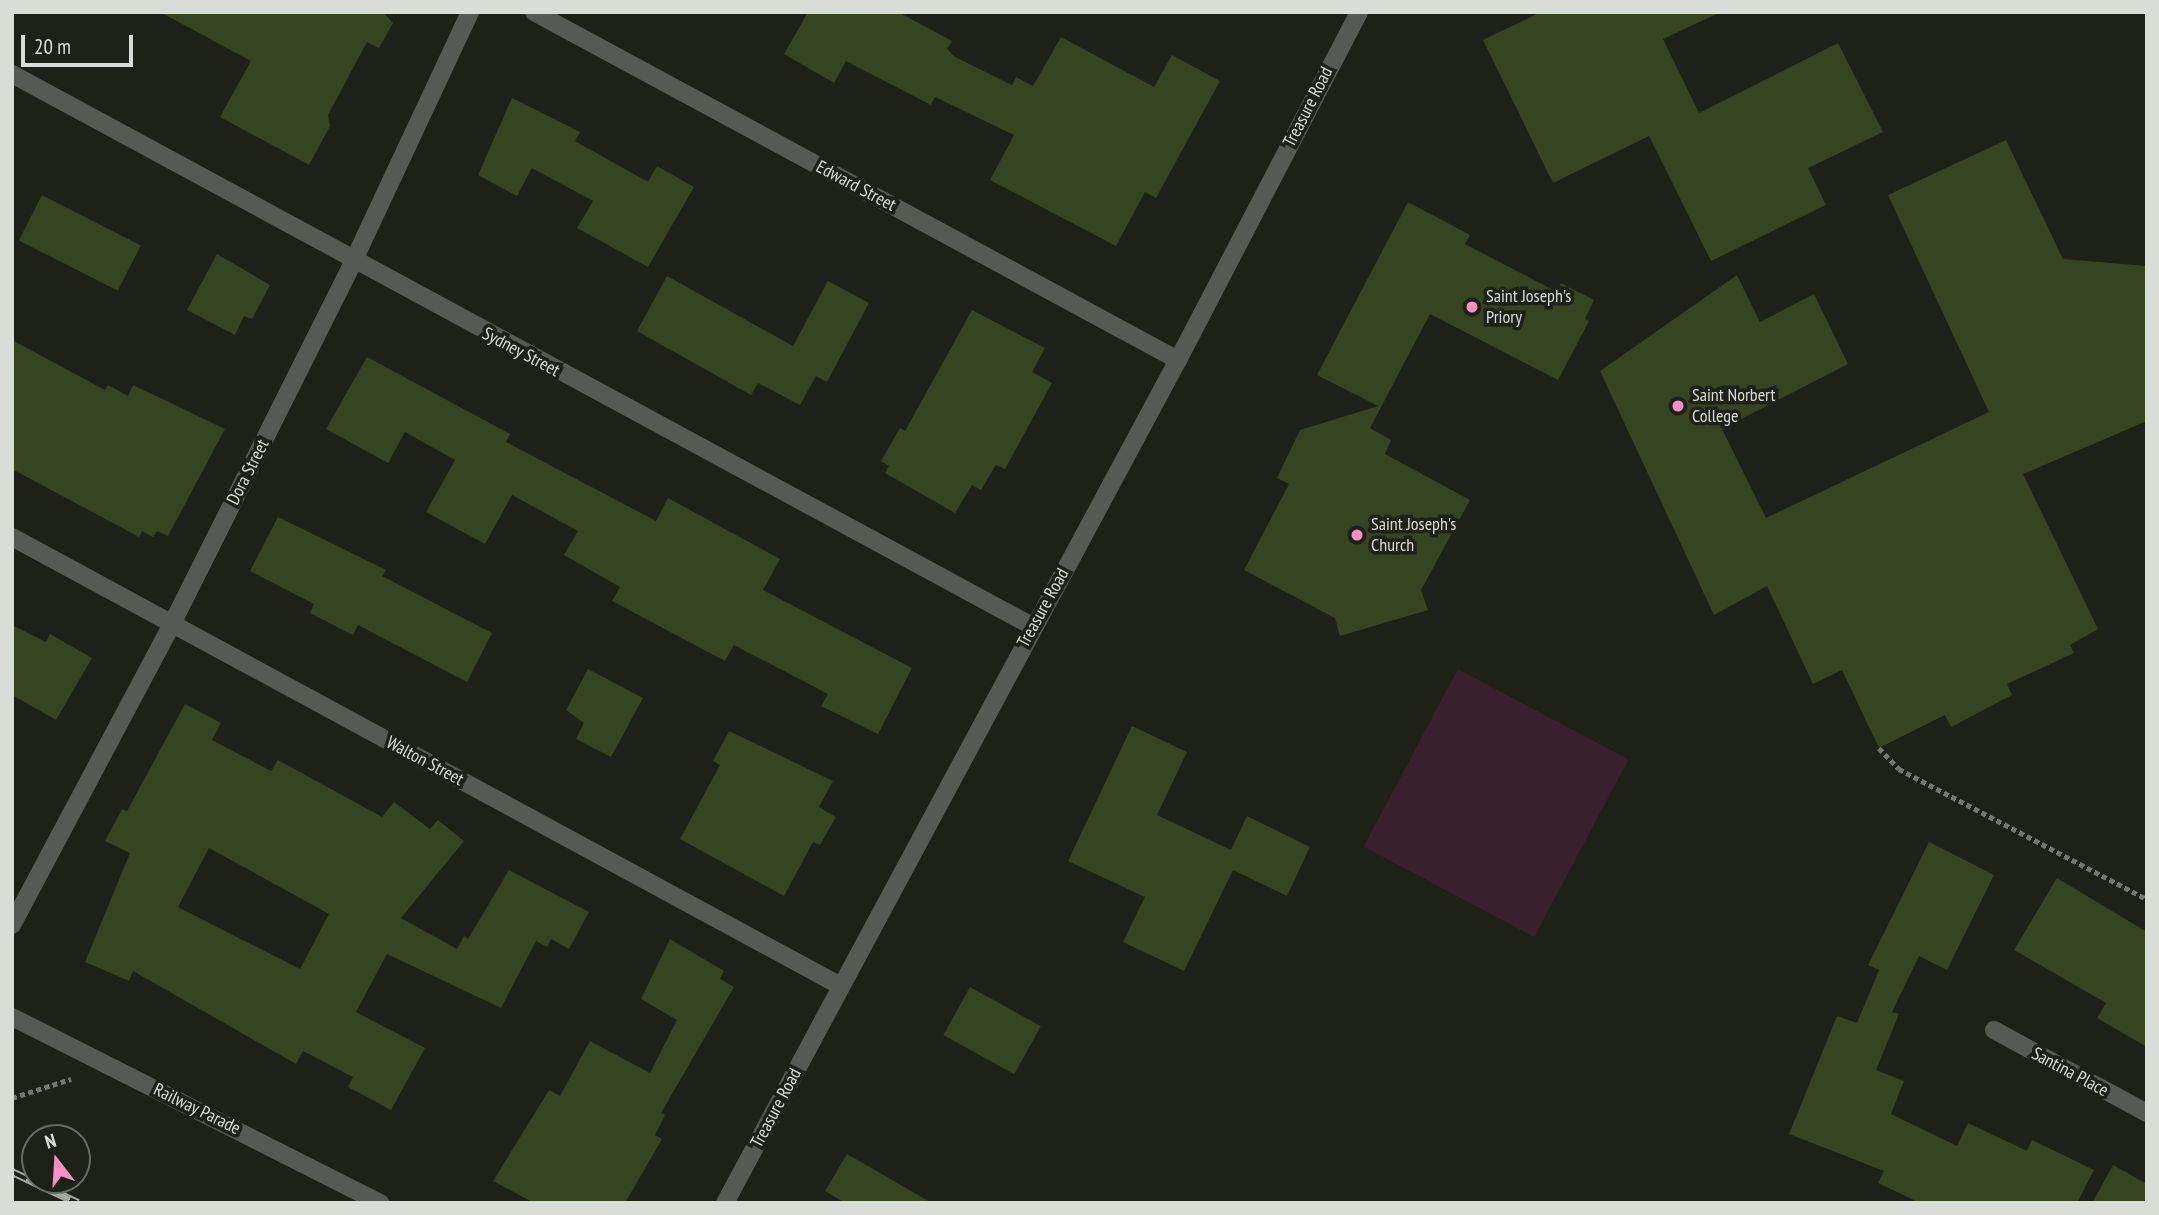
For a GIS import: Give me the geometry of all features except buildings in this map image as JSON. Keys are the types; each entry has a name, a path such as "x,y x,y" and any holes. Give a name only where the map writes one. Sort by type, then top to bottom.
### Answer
{"street":[{"name":"Dora Street","path":"12,925 172,624 353,262 470,12"},
{"name":"Edward Street","path":"534,12 1178,360"},
{"name":"Treasure Road","path":"725,1203 839,985 1178,360 1359,12"},
{"name":"Sydney Street","path":"12,74 353,262 1032,626"},
{"name":"Walton Street","path":"12,537 839,985"},
{"name":"Railway Parade","path":"12,1017 381,1203"},
{"name":"Santina Place","path":"1994,1030 2147,1113"}],"path":[{"path":"1879,748 1899,769 2147,899"}],"shaded area":[{"path":"1458,669 1628,760 1534,937 1364,846"}],"railway":[{"path":"12,1172 78,1203"}],"place":[{"name":"Saint Joseph's Priory","path":"1472,307"},
{"name":"Saint Norbert College","path":"1678,406"},
{"name":"Saint Joseph's Church","path":"1357,535"}]}
